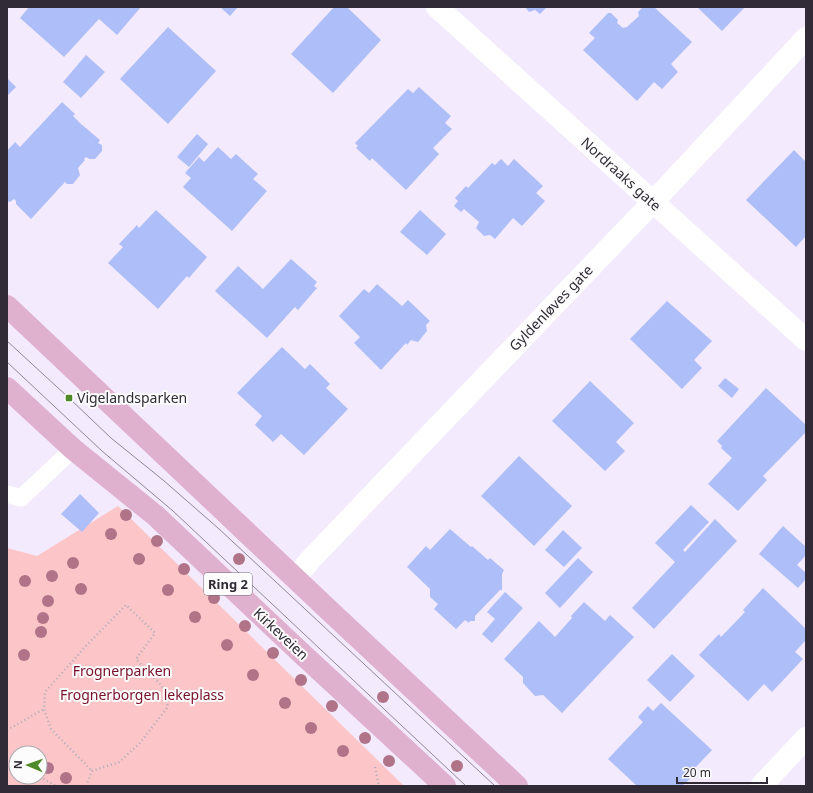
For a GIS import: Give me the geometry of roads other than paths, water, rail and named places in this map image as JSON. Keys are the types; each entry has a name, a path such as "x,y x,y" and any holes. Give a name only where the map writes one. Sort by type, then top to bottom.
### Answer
{"main road":[{"path":"7,306 517,786"},
{"name":"Kirkeveien","path":"7,388 73,449 156,516 444,786"}],"street":[{"name":"Nordraaks gate","path":"437,7 806,340"},
{"name":"Gyldenløves gate","path":"295,578 311,559 653,202 806,38"},
{"path":"761,786 806,738"}],"lane":[{"path":"7,494 22,498 73,449"}],"tram line":[{"path":"7,341 111,438 163,480 218,528 495,786"},
{"path":"7,362 102,451 173,511 466,786"}],"place":[{"name":"Vigelandsparken","path":"69,398"}],"park label":[{"name":"Frognerparken","path":"122,671"},
{"name":"Frognerborgen lekeplass","path":"142,695"}]}
